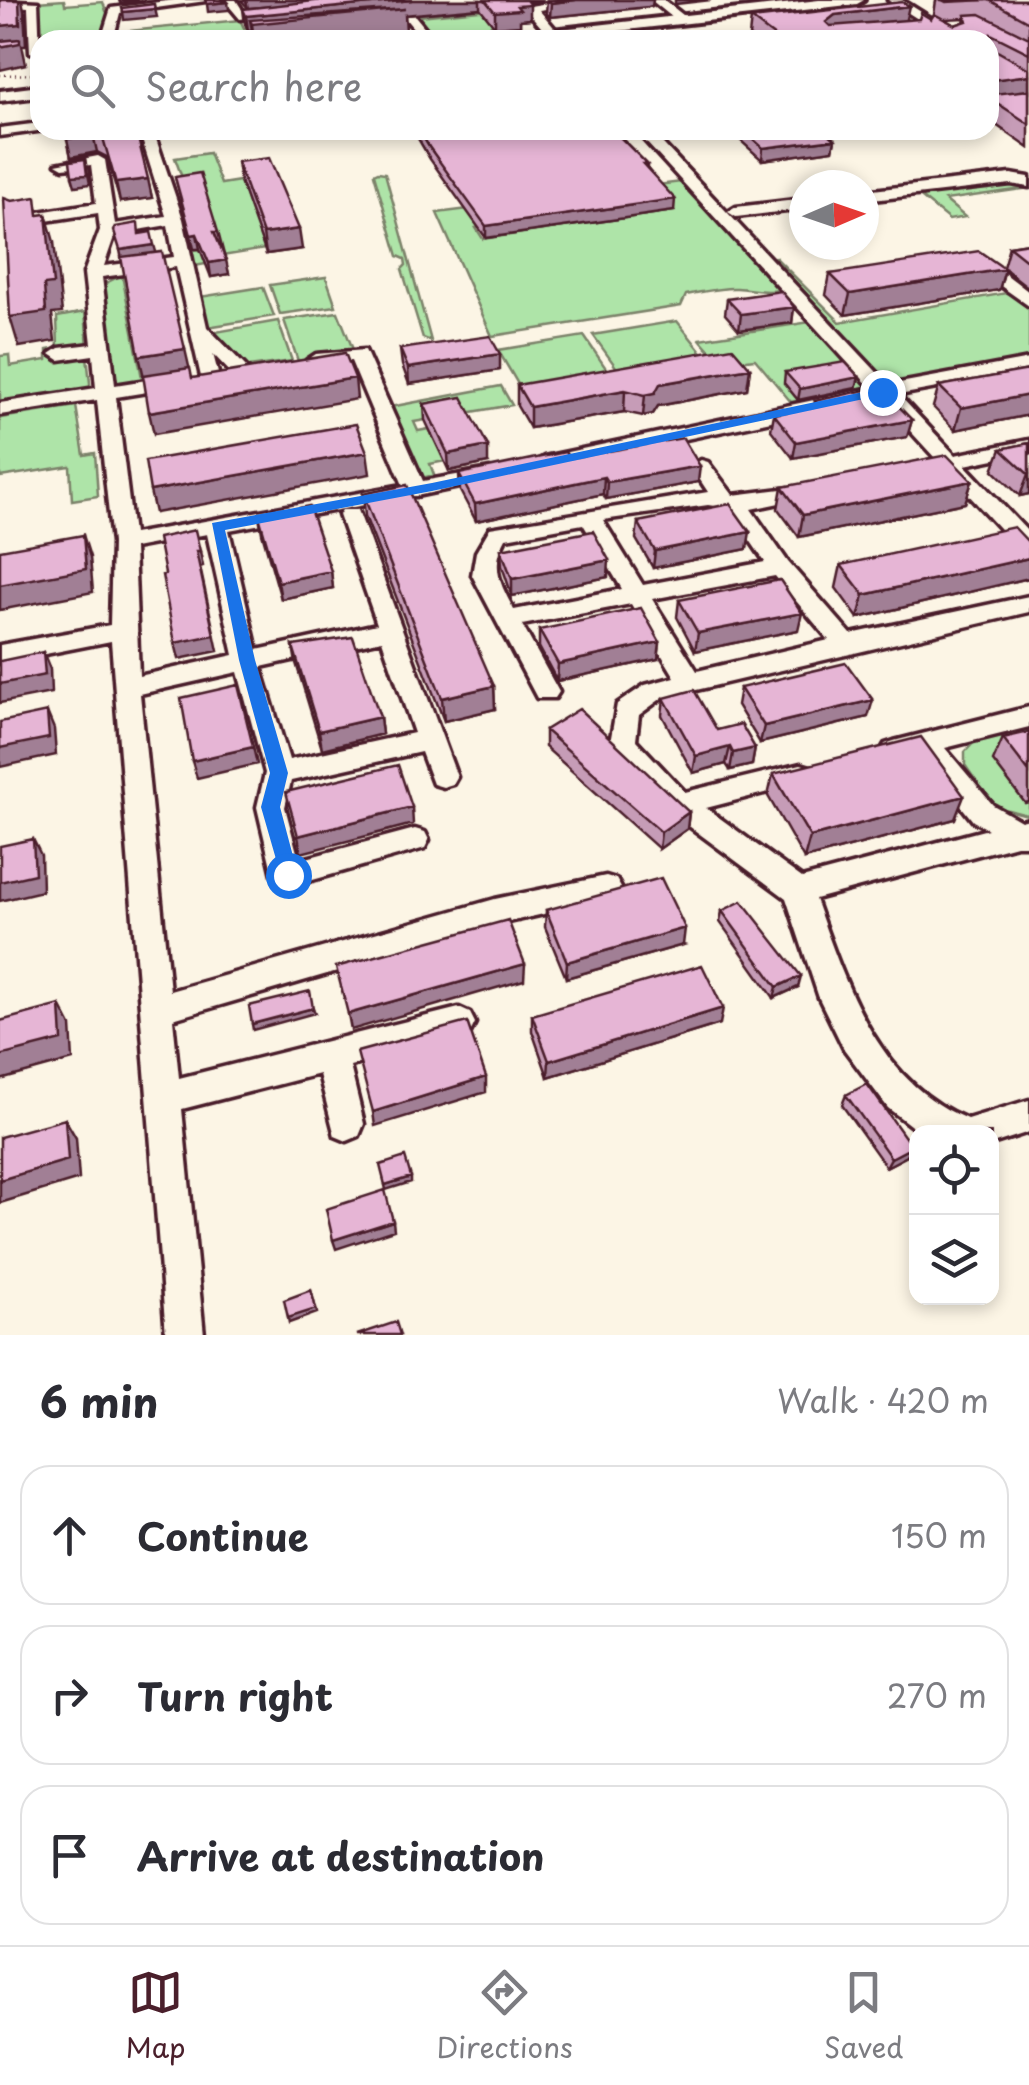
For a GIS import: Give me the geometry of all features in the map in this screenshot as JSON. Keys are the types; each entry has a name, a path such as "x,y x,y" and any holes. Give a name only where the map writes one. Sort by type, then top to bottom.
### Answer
{"main road":[{"path":"608,30 857,0"},
{"path":"0,96 30,92"}],"street":[{"path":"118,0 130,8"},
{"path":"110,30 115,10 207,0"},
{"path":"378,4 416,0"},
{"path":"527,4 601,0"},
{"path":"658,0 682,20"},
{"path":"678,0 703,17"},
{"path":"894,0 947,30"},
{"path":"397,1 422,30"},
{"path":"0,2 34,4 35,30"},
{"path":"233,5 295,4"},
{"path":"527,4 551,30"},
{"path":"233,5 242,16 283,13"},
{"path":"264,14 266,24 273,30"},
{"path":"396,23 415,21"},
{"path":"18,49 30,52"},
{"path":"0,132 30,128"},
{"path":"149,140 175,220 209,377"},
{"path":"651,140 1029,546"},
{"path":"63,164 98,160 108,230 93,273 123,542 122,631 185,1335"},
{"path":"879,194 1011,179 1029,182"},
{"path":"736,212 789,206"},
{"path":"20,220 104,207"},
{"path":"108,230 175,220"},
{"path":"93,273 183,261"},
{"path":"980,262 1029,301"},
{"path":"0,409 251,370 197,326"},
{"path":"59,354 100,348"},
{"path":"300,363 358,354 416,490"},
{"path":"123,542 416,490 1029,365"},
{"path":"892,474 1029,446"},
{"path":"701,466 846,644"},
{"path":"546,692 484,575 486,552 498,533 589,516 834,485"},
{"path":"350,515 443,777"},
{"path":"589,516 692,682"},
{"path":"1004,520 1029,516"},
{"path":"218,526 247,660 279,773 270,807 288,875 415,840"},
{"path":"510,620 636,594 658,594 780,566"},
{"path":"941,1125 900,1097 855,1038 835,998 798,892 680,804 623,743 626,711 654,691 1029,604"},
{"path":"130,687 389,630"},
{"path":"0,654 122,631"},
{"path":"869,757 1029,717"},
{"path":"279,773 430,740"},
{"path":"926,743 983,814 1026,835"},
{"path":"680,804 831,766"},
{"path":"798,892 1026,835"},
{"path":"157,1009 495,912 606,888"},
{"path":"165,1097 459,1023"},
{"path":"331,1056 347,1124"},
{"path":"999,1125 1029,1116"}],"path":[{"path":"0,75 30,74"}],"green space":[{"path":"37,2 103,2 106,11 113,11 118,30 41,30"},
{"path":"520,6 515,22 482,30 429,30 419,16"},
{"path":"240,20 244,28 259,26 261,30 139,30"},
{"path":"209,153 221,184 240,181 265,249 222,256 223,261 189,267 192,250 219,246 186,189 175,158"},
{"path":"385,173 431,341 423,338 402,269 405,259 398,256 374,174"},
{"path":"1014,181 1029,188 945,200 965,217 949,220 917,194"},
{"path":"681,182 779,290 712,290 686,295 681,306 492,336 437,213","holes":["570,214 577,225 483,239 476,228"]},
{"path":"775,257 840,322 1012,292 1029,306 1029,358 885,385 762,259"},
{"path":"122,275 143,383 112,388 102,285"},
{"path":"326,277 336,306 280,314 270,285"},
{"path":"263,287 274,316 207,327 200,297"},
{"path":"85,312 88,347 56,353 57,359 87,356 91,392 0,406 0,356 9,355 10,366 47,360 47,350 58,348 57,317"},
{"path":"338,312 354,352 298,361 284,320"},
{"path":"278,321 292,361 241,368 210,333"},
{"path":"677,321 713,366 626,381 593,335"},
{"path":"810,322 871,388 791,402 755,359 724,360 700,339"},
{"path":"584,336 616,383 526,398 498,350"},
{"path":"501,386 512,405 414,422 418,431 429,429 445,461 430,464 434,475 422,478 390,407"},
{"path":"76,406 84,455 95,453 98,496 72,500 70,466 0,477 0,418"},
{"path":"1029,725 1027,815 993,806 965,765 965,752 977,739"}],"building":[{"path":"0,0 19,0 20,24 0,26"},
{"path":"205,0 226,0 228,2 207,4"},
{"path":"323,0 412,0 246,16 243,9"},
{"path":"485,0 526,0 530,5 495,12"},
{"path":"989,0 1029,0 1029,22"},
{"path":"902,2 909,6 835,15 826,22 830,26 919,19 921,13 931,19 934,14 955,25 967,21 965,15 980,14 1029,38 1029,53 999,38 999,30 766,30 751,19"},
{"path":"154,4 155,9 123,12 122,8"},
{"path":"405,9 252,24 250,20"},
{"path":"20,39 20,43 0,47 0,41"},
{"path":"999,52 1029,69 1029,75 999,79"},
{"path":"1029,90 1029,124 999,104 999,93"},
{"path":"104,140 138,140 148,179 116,183"},
{"path":"425,140 623,140 675,199 486,226"},
{"path":"754,140 827,140 763,148"},
{"path":"269,158 299,229 263,234 237,162"},
{"path":"85,159 87,175 72,176 70,161"},
{"path":"200,173 218,232 214,232 226,260 209,263 197,234 191,235 175,177"},
{"path":"36,197 38,215 46,214 53,284 44,285 46,312 10,317 4,198 12,201"},
{"path":"138,223 139,234 151,232 154,245 120,250 115,227"},
{"path":"1029,243 1029,262 1009,246"},
{"path":"979,251 1005,269 850,294 830,274"},
{"path":"162,252 185,349 139,356 121,257"},
{"path":"781,291 794,307 741,314 727,299"},
{"path":"490,336 500,354 408,368 400,349"},
{"path":"732,347 750,368 660,384 655,393 645,395 625,390 530,407 517,385"},
{"path":"345,353 355,378 149,412 143,375 190,368 192,378"},
{"path":"845,362 859,377 800,389 785,372"},
{"path":"1029,370 1029,395 961,408 939,386"},
{"path":"875,388 886,393 912,420 796,442 774,414 819,406 815,401"},
{"path":"462,397 488,446 448,454 424,404"},
{"path":"356,424 367,452 150,491 145,461"},
{"path":"683,438 700,466 607,482 604,477 475,504 459,474 565,452 569,458"},
{"path":"1029,443 1029,474 1028,474 1001,449"},
{"path":"947,455 972,481 803,515 782,487"},
{"path":"407,485 494,686 442,698 363,494"},
{"path":"730,504 750,532 655,551 638,522"},
{"path":"309,506 331,571 278,582 259,516"},
{"path":"1014,527 1029,543 1029,558 864,595 841,565"},
{"path":"195,530 214,635 175,643 158,538"},
{"path":"593,531 609,560 512,579 501,549"},
{"path":"83,535 86,569 0,585 0,550"},
{"path":"780,580 802,613 698,633 679,600"},
{"path":"641,608 660,642 558,664 539,630"},
{"path":"353,637 380,717 319,731 293,646"},
{"path":"43,652 45,675 0,684 0,661"},
{"path":"846,663 873,700 764,726 740,688"},
{"path":"238,685 253,747 192,761 181,698"},
{"path":"694,690 717,730 741,724 755,748 733,753 730,747 696,756 664,698"},
{"path":"579,709 689,812 661,832 545,730"},
{"path":"47,712 49,738 0,748 0,722"},
{"path":"1029,732 1029,772 1003,738"},
{"path":"921,737 964,796 810,837 773,774"},
{"path":"398,765 412,807 298,836 286,792"},
{"path":"33,839 35,874 0,882 0,846"},
{"path":"661,878 685,928 567,962 546,910"},
{"path":"742,901 801,976 777,987 722,911"},
{"path":"508,920 525,964 348,1014 336,967"},
{"path":"702,965 723,1008 549,1061 532,1015"},
{"path":"310,991 313,1008 252,1024 249,1006"},
{"path":"60,1005 62,1040 0,1056 0,1021"},
{"path":"467,1022 486,1077 373,1112 357,1052"},
{"path":"867,1084 909,1143 909,1149 891,1158 846,1095"},
{"path":"65,1119 68,1160 0,1180 0,1137"},
{"path":"405,1157 411,1177 385,1185 380,1165"},
{"path":"385,1190 393,1221 333,1240 326,1209"},
{"path":"311,1290 316,1309 288,1318 284,1300"},
{"path":"396,1322 400,1335 357,1335"}],"route":[{"path":"288,875 270,807 279,773 247,660 218,526 432,487 882,392"}]}
